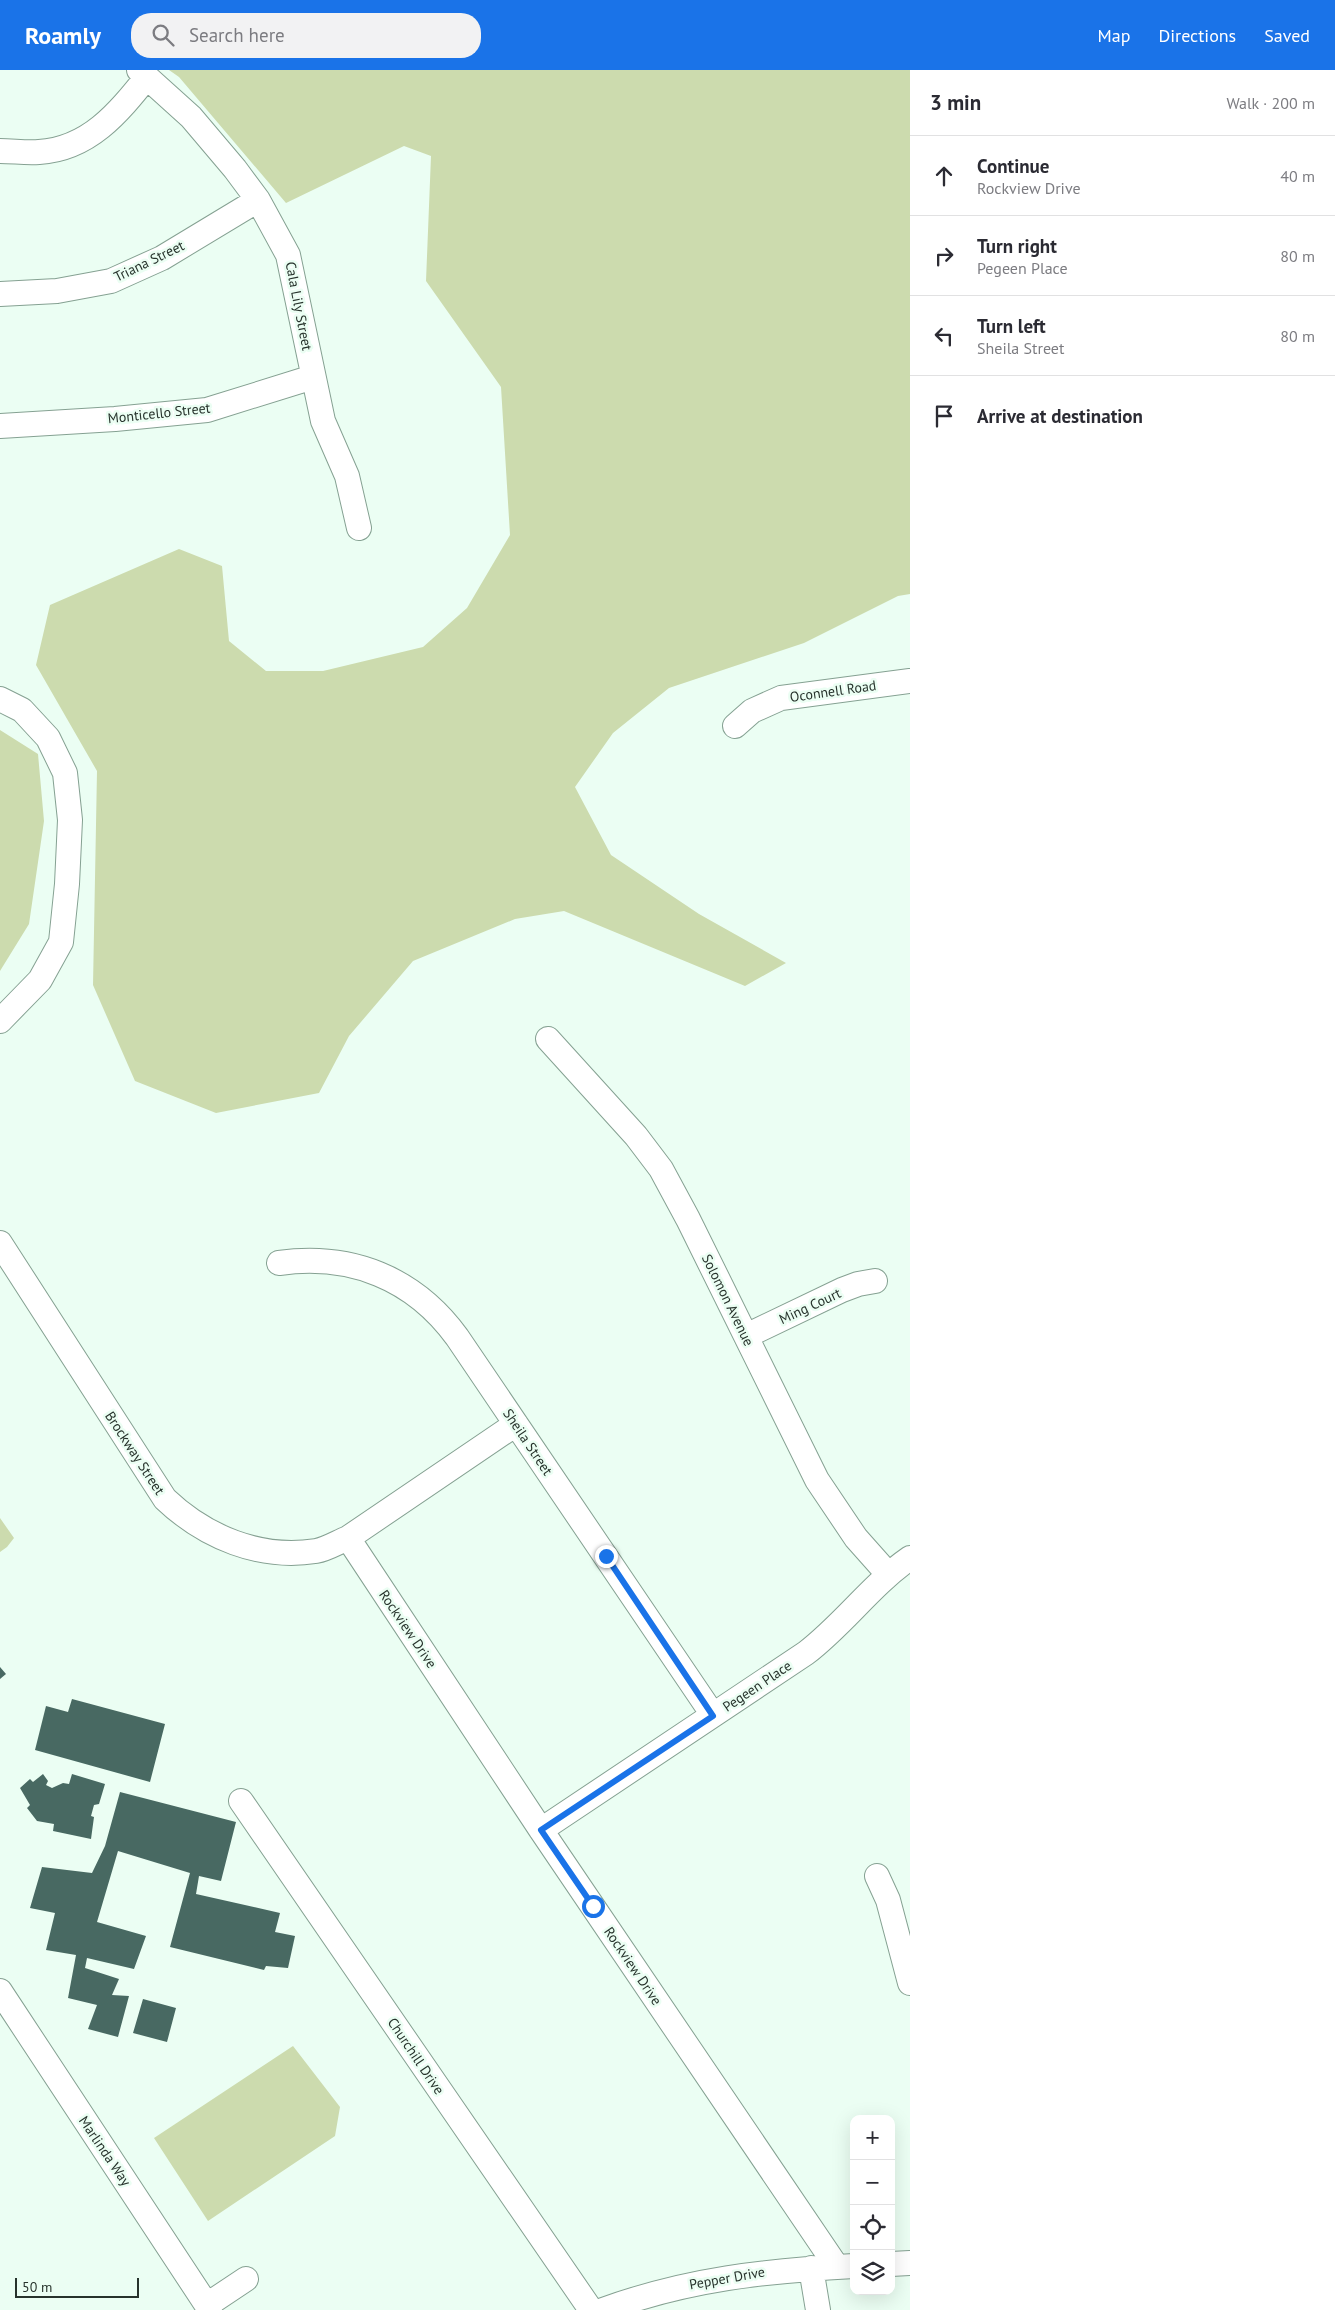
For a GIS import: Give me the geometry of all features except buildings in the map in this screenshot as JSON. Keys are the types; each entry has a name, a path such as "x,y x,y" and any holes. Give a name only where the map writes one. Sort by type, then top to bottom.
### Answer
{"street":[{"path":"0,151 39,152 63,147 85,138 110,121 143,73"},
{"name":"Cala Lily Street","path":"143,73 191,117 235,169 258,200 288,255 323,421 347,476 359,528"},
{"name":"Triana Street","path":"0,294 57,291 111,281 162,258 258,200"},
{"name":"Monticello Street","path":"0,426 115,419 207,410 313,377"},
{"name":"Oconnell Road","path":"735,726 752,711 781,698 910,681"},
{"path":"0,700 22,710 48,738 65,773 70,820 67,884 61,942 40,980 0,1021"},
{"name":"Solomon Avenue","path":"548,1039 649,1152 677,1198 827,1497 856,1538 888,1574"},
{"name":"Brockway Street","path":"0,1244 165,1499 179,1512 202,1528 227,1540 262,1550 281,1552 318,1550 348,1538 516,1424"},
{"name":"Sheila Street","path":"279,1263 310,1261 358,1267 388,1277 410,1289 431,1306 450,1327 713,1716"},
{"name":"Ming Court","path":"746,1336 850,1287 875,1281"},
{"name":"Rockview Drive","path":"348,1538 541,1830 845,2266"},
{"name":"Pegeen Place","path":"541,1830 713,1716 821,1641 888,1574 910,1558"},
{"name":"Churchill Drive","path":"241,1801 591,2310"},
{"path":"877,1876 888,1900 910,1984"},
{"name":"Marlinda Way","path":"0,1991 209,2308"},
{"path":"895,2264 910,2262"},
{"name":"Pepper Drive","path":"603,2310 688,2284 728,2276 845,2266"},
{"path":"811,2268 818,2310"},
{"path":"209,2308 246,2279"}],"green space":[{"path":"169,70 910,70 910,594 898,596 804,643 669,688 613,733 575,787 611,855 699,914 786,963 745,986 564,911 515,919 413,961 349,1036 319,1093 216,1113 135,1081 93,985 97,771 36,665 50,605 179,549 222,566 229,641 266,671 323,671 423,647 467,608 510,535 501,387 426,281 431,156 404,146 286,203 179,77"},
{"path":"0,730 38,754 44,821 29,924 0,971"},
{"path":"0,1518 14,1538 0,1552"},
{"path":"293,2046 340,2107 335,2136 208,2221 154,2138"}],"route":[{"path":"593,1906 541,1830 713,1716 606,1556"}]}
